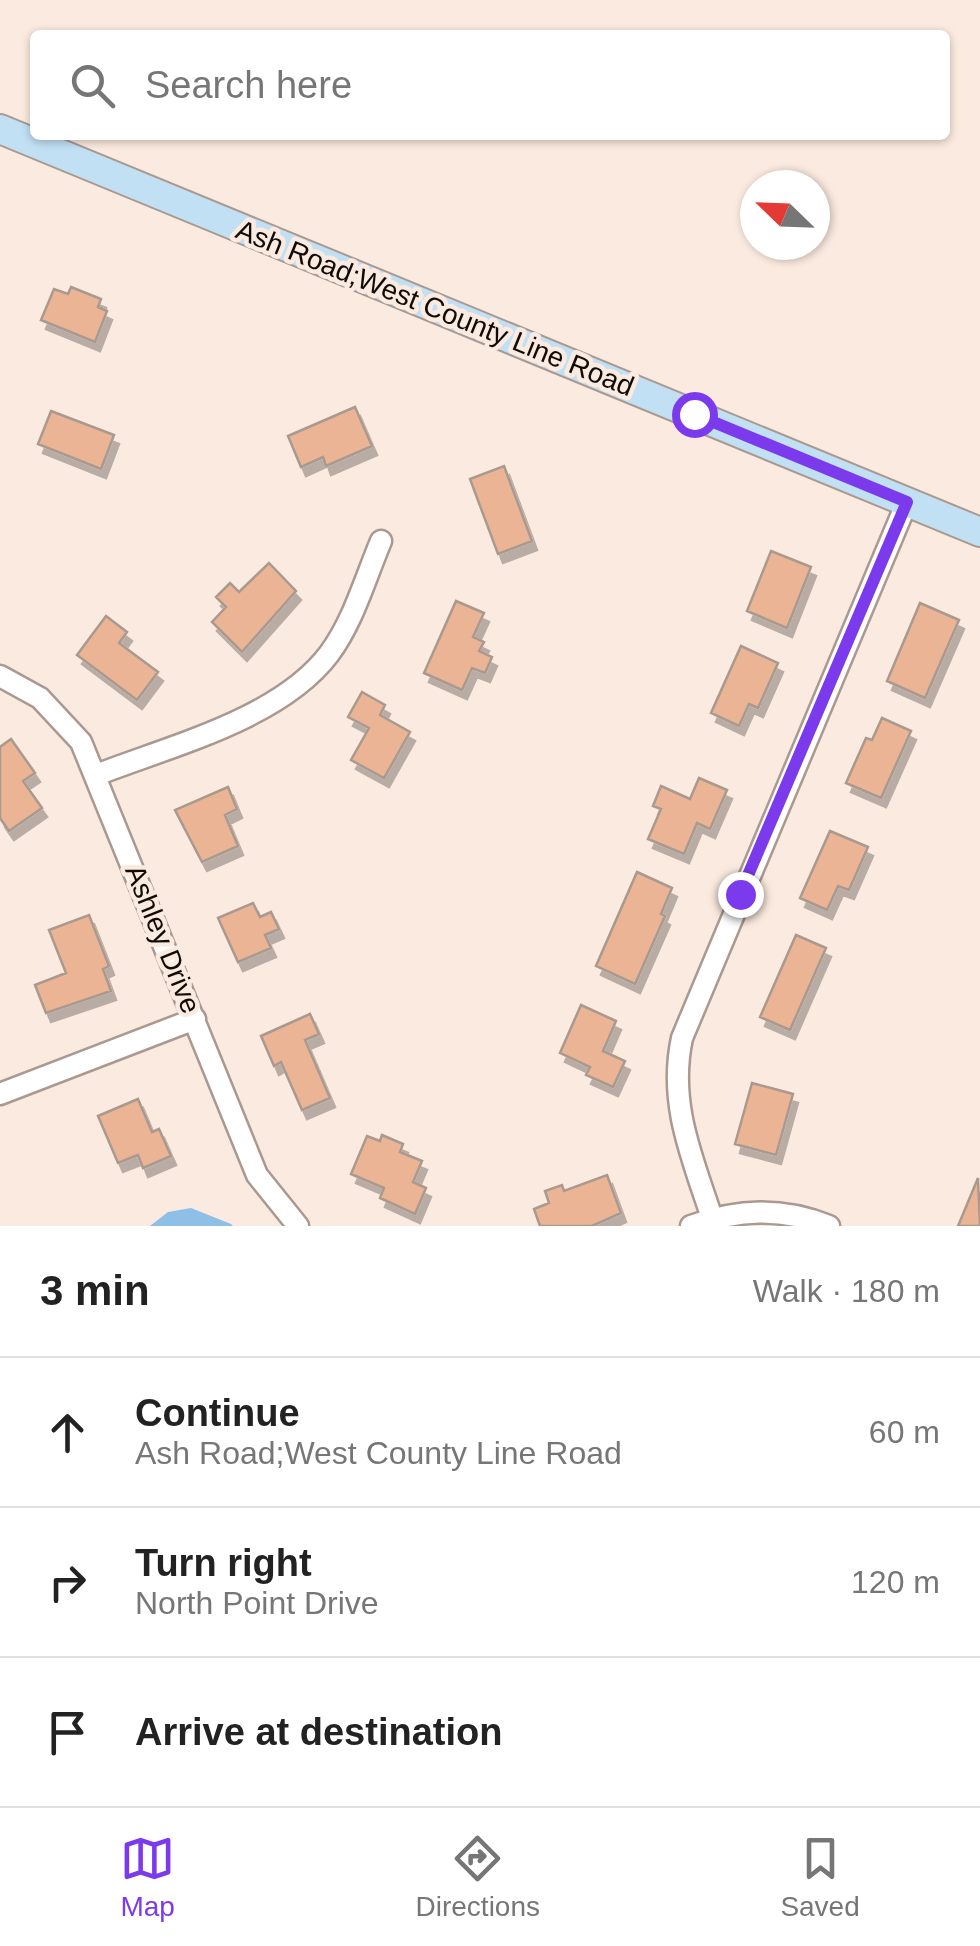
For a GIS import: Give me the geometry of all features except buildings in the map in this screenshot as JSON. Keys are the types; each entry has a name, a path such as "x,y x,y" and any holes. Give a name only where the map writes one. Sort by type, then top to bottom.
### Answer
{"main road":[{"name":"Ash Road;West County Line Road","path":"0,129 980,532"}],"street":[{"path":"712,1218 681,1126 675,1071 682,1038 907,502"},
{"path":"96,775 258,710 298,686 330,652 346,626 381,542"},
{"name":"Ashley Drive","path":"0,676 40,698 63,718 96,775 257,1174 274,1201 298,1226"},
{"path":"0,1094 194,1019"},
{"path":"691,1226 712,1218 764,1211 794,1214 829,1226"}],"water":[{"path":"191,1208 233,1226 150,1226 168,1212"}],"route":[{"path":"694,414 907,502 740,894"}]}
